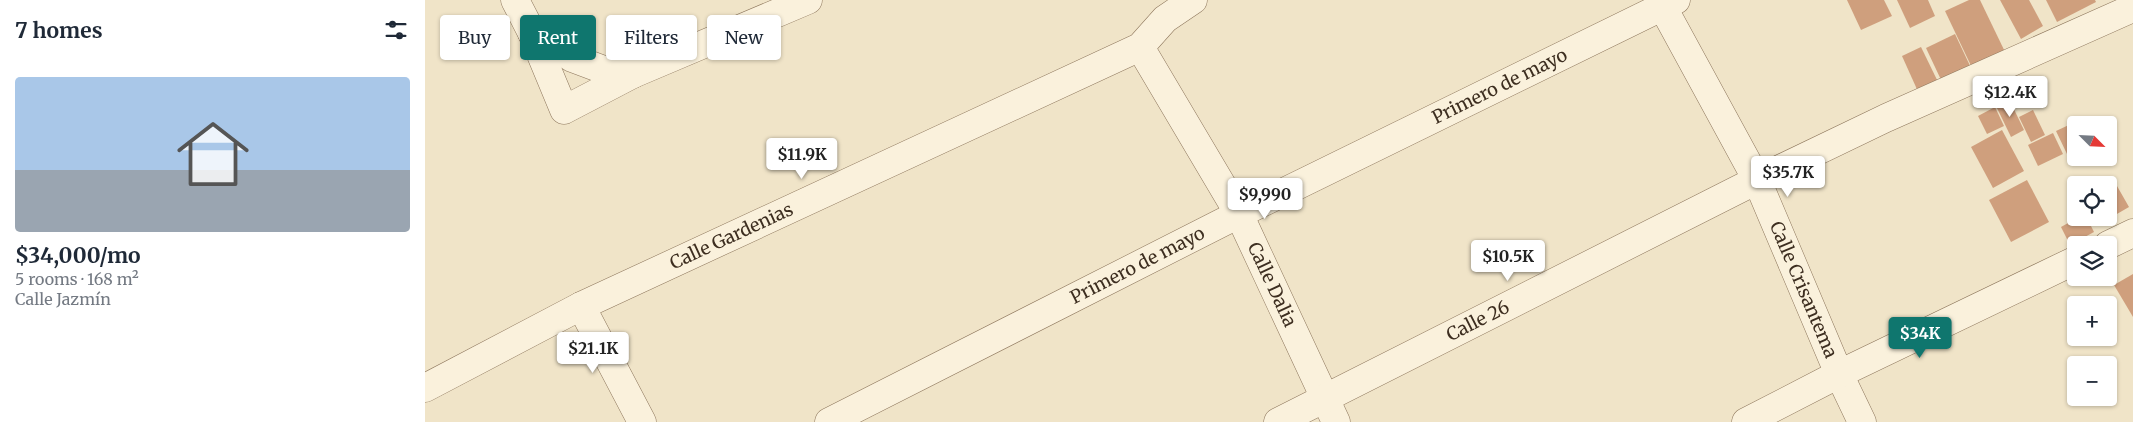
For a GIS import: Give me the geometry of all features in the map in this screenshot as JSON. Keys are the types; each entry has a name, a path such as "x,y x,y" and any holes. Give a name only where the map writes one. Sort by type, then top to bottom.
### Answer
{"street":[{"path":"515,0 523,15"},
{"path":"543,60 564,110 633,74 808,0"},
{"name":"Calle Gardenias","path":"425,388 581,306 1140,48 1165,20 1193,0"},
{"name":"Calle Crisantema","path":"1666,2 1757,180 1839,374 1862,422"},
{"name":"Primero de mayo","path":"829,422 1239,214 1666,2"},
{"name":"Calle 26","path":"1278,422 1330,411 1757,180 1886,118 2133,8"},
{"name":"Calle Dalia","path":"1140,48 1239,214 1330,411"},
{"path":"577,60 604,70 633,74"},
{"path":"2117,241 2133,233"},
{"path":"1746,422 1839,374 2067,264"},
{"path":"581,306 642,422"}],"building":[{"path":"1847,0 1884,0 1892,16 1861,30"},
{"path":"1897,0 1928,0 1935,16 1910,28"},
{"path":"1969,0 1980,0 2007,56 1974,72 1945,11"},
{"path":"2000,0 2029,0 2043,26 2021,39"},
{"path":"2046,0 2095,0 2096,2 2057,22"},
{"path":"1955,34 1972,70 1943,84 1926,48"},
{"path":"1921,47 1940,86 1920,96 1902,56"},
{"path":"2009,99 2024,130 2011,137 1996,106"},
{"path":"1995,107 2004,126 1987,134 1978,116"},
{"path":"2033,110 2045,135 2031,142 2019,117"},
{"path":"2067,126 2067,154 2056,131"},
{"path":"2002,130 2024,171 1993,188 1971,147"},
{"path":"2053,133 2063,154 2038,166 2028,145"},
{"path":"2027,180 2049,222 2011,242 1989,200"},
{"path":"2117,186 2129,207 2117,214"},
{"path":"2067,224 2067,226 2091,226 2094,232 2087,236 2067,236 2067,239 2061,227"},
{"path":"2133,274 2133,317 2115,286 2117,286 2117,283"}]}
